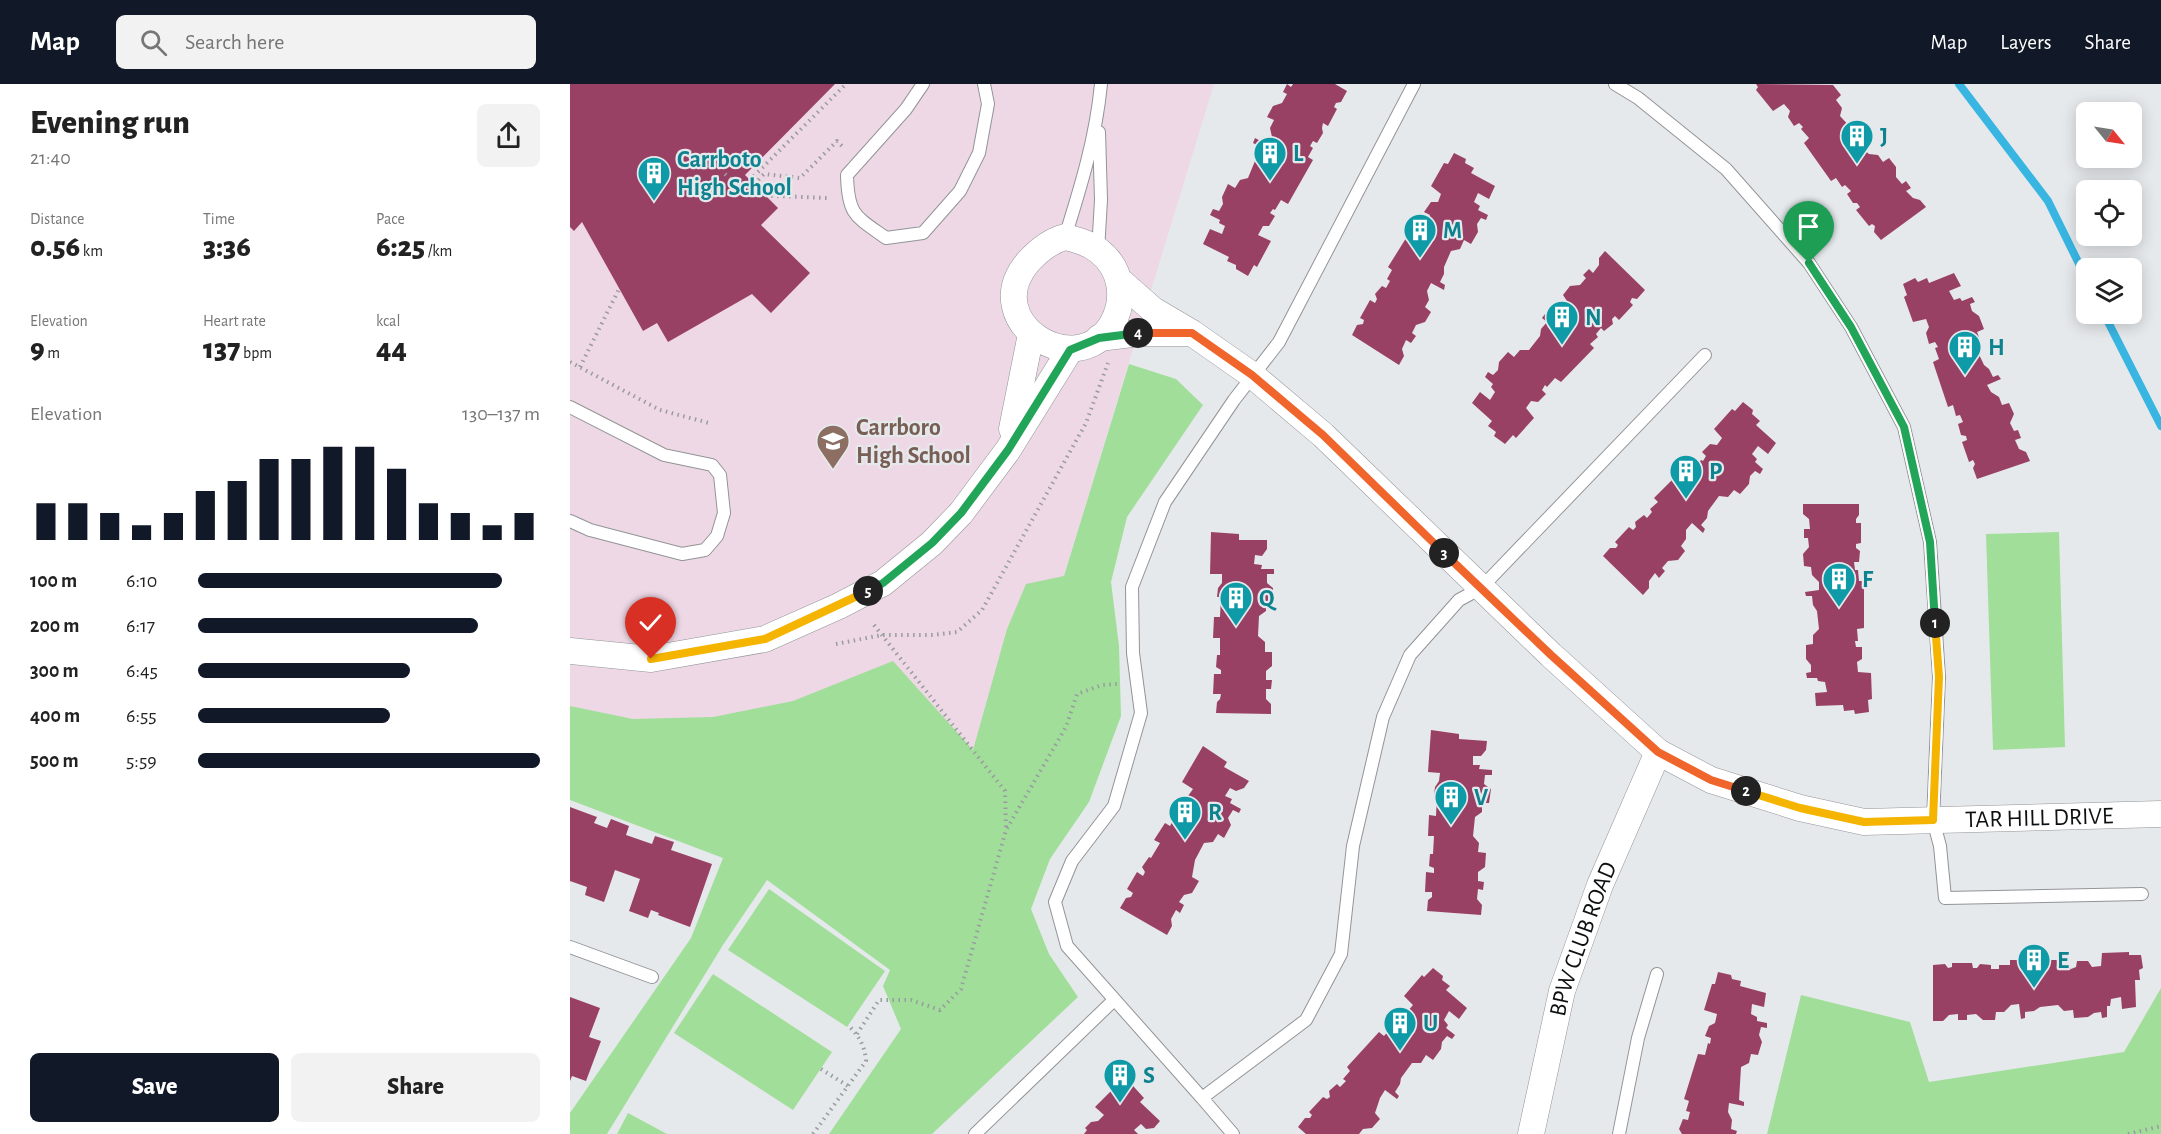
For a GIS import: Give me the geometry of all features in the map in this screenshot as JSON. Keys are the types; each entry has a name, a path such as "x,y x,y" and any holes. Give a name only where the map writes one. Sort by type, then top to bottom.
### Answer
{"street":[{"path":"1104,350 1110,327 1118,312 1121,297 1119,280 1111,264 1098,251 1083,242 1065,237 1055,240 1032,258 1021,271 1014,285 1014,303 1020,320 1031,334 1044,343 1070,350 1104,350 1140,333 1192,333"},
{"name":"TAR HILL DRIVE","path":"1119,280 1152,310 1192,333 1252,375 1323,435 1481,588 1658,752 1711,780 1800,808 1864,822 2161,814"},
{"path":"1008,450 1024,379 1031,334"},
{"path":"570,651 651,659 765,639 839,606 883,583 932,543 961,513 1008,450 1070,350"},
{"name":"BPW CLUB ROAD","path":"1531,1134 1562,991 1600,885 1658,752"}],"lane":[{"path":"923,84 906,109 847,176 848,199 855,216 886,238 923,233 960,191 979,153 988,104 984,84"},
{"path":"1098,251 1101,200 1099,109 1101,84"},
{"path":"1233,1134 1066,946 1055,902 1072,861 1114,806 1141,713 1133,653 1132,587 1165,502 1252,375 1279,342 1414,84"},
{"path":"1615,84 1638,98 1726,170 1809,263 1851,327 1904,427 1930,542 1939,677 1933,820 1940,846 1946,898 2142,894"},
{"path":"1065,237 1087,169 1099,109"},
{"path":"1202,1098 1306,1020 1341,954 1353,846 1383,717 1410,655 1459,600 1481,588 1704,355"},
{"path":"570,407 664,455 712,465 720,475 724,513 717,536 705,550 682,554 590,530 570,521"},
{"path":"570,947 652,977"},
{"path":"1619,1134 1638,1038 1657,974"},
{"path":"975,1134 1114,1000"}],"path":[{"path":"741,189 846,84"},
{"path":"746,193 764,174 800,178 837,141 843,147"},
{"path":"725,174 748,195 827,198"},
{"path":"580,367 619,289"},
{"path":"836,644 882,635 933,635 957,632 982,610 1086,423 1104,350"},
{"path":"570,362 660,410 709,423"},
{"path":"874,625 1005,791 1006,830"},
{"path":"857,1034 879,1000 911,1000 940,1010 961,989 1006,830 1066,727 1077,694 1102,685 1137,682"},
{"path":"813,1134 866,1061 865,1049 857,1034 848,1025"},
{"path":"821,1069 848,1086"},
{"path":"2128,1134 2161,1126"}],"shaded area":[{"name":"Carrboro High School","path":"570,84 1214,84 959,919 570,734"}],"green space":[{"path":"1129,364 1176,379 1203,405 1127,517 1111,582 1119,646 1121,716 1089,802 1050,859 1031,909 1049,954 1078,997 932,1134 829,1134 901,1029 883,986 890,970 767,880 723,945 607,1134 570,1134 570,1113 691,938 723,858 570,800 570,706 633,719 713,717 793,701 893,661 973,750 1007,629 1026,584 1064,576"},
{"path":"2059,532 2065,747 1993,750 1986,534"},
{"path":"769,889 885,971 847,1027 728,950"},
{"path":"713,974 832,1052 793,1110 674,1033"},
{"path":"2161,988 2161,1134 1767,1134 1801,995 1910,1022 1929,1082 2124,1052"},
{"path":"628,1113 667,1134 617,1134"}],"building":[{"name":"Carrboto High School","path":"570,84 835,84 745,175 778,208 761,225 810,273 771,313 752,294 668,342 657,323 643,331 582,222 574,231 570,227"},
{"name":"L","path":"1287,84 1291,87 1293,84 1335,84 1347,91 1341,102 1336,103 1334,107 1337,109 1328,126 1323,123 1323,133 1317,143 1313,141 1310,146 1313,148 1308,157 1313,160 1288,204 1281,200 1275,210 1273,209 1270,213 1275,216 1269,226 1263,226 1258,235 1271,241 1257,267 1254,265 1248,276 1236,269 1236,265 1227,261 1229,257 1203,244 1210,229 1222,234 1225,226 1219,223 1220,220 1210,215 1213,209 1219,211 1228,184 1235,188 1240,180 1248,178 1259,146 1253,143 1255,138 1268,145 1272,137 1270,128 1274,120 1267,117 1273,106 1282,103 1287,94 1283,92"},
{"name":"J","path":"1756,84 1833,85 1841,95 1836,100 1842,108 1840,116 1853,130 1860,132 1865,138 1870,135 1873,138 1862,148 1869,154 1878,155 1883,162 1889,158 1896,167 1896,177 1902,184 1906,181 1911,188 1906,191 1926,207 1881,240 1874,232 1875,226 1872,224 1869,226 1856,210 1860,207 1857,203 1853,203 1847,194 1851,191 1845,185 1842,187 1836,178 1831,181 1804,143 1809,138 1801,129 1803,127 1799,123 1794,126 1788,117 1790,111 1784,104 1773,111 1756,90 1758,87"},
{"name":"M","path":"1454,153 1466,159 1465,163 1474,168 1471,173 1495,186 1489,199 1478,193 1474,202 1480,206 1478,210 1488,215 1486,220 1481,218 1477,224 1478,232 1471,244 1464,240 1460,249 1451,251 1440,282 1445,285 1444,290 1431,283 1427,291 1429,300 1425,307 1431,312 1425,322 1416,325 1412,333 1416,336 1411,343 1406,340 1402,349 1404,356 1399,365 1352,335 1357,325 1363,324 1364,320 1360,318 1370,300 1375,303 1377,299 1375,294 1382,286 1386,288 1390,281 1387,279 1392,270 1388,267 1413,227 1419,229 1430,215 1424,212 1431,202 1438,202 1441,194 1431,186 1444,163 1448,164"},
{"name":"N","path":"1605,251 1645,290 1637,299 1632,298 1630,302 1633,305 1619,320 1615,316 1612,319 1613,324 1604,331 1601,328 1596,334 1598,337 1590,344 1594,348 1561,382 1555,378 1547,387 1545,385 1542,390 1546,394 1538,402 1531,401 1526,408 1534,418 1516,438 1513,435 1505,444 1494,436 1496,432 1488,426 1492,421 1472,403 1480,392 1490,400 1495,392 1491,387 1493,384 1485,377 1488,372 1493,375 1498,370 1499,362 1508,352 1514,357 1520,350 1529,350 1547,322 1542,318 1545,314 1556,323 1567,301 1563,295 1570,286 1580,285 1586,278 1583,275 1589,269 1593,273 1599,265 1599,258"},
{"name":"H","path":"1954,273 1961,286 1949,291 1954,300 1960,298 1962,301 1972,297 1975,302 1970,304 1972,311 1979,316 1984,329 1977,332 1980,340 1976,348 1993,377 1998,375 2001,379 1987,385 1991,392 1999,397 2002,405 2009,403 2014,414 2010,423 2014,431 2018,430 2021,438 2015,440 2019,449 2026,452 2030,461 1977,479 1973,468 1975,464 1973,460 1969,462 1962,442 1967,440 1966,436 1961,435 1958,424 1963,422 1960,415 1956,416 1953,405 1948,407 1933,362 1939,359 1935,348 1938,347 1935,342 1929,344 1926,333 1929,327 1926,319 1913,322 1904,297 1907,295 1903,284 1915,278 1918,282 1927,278 1929,283"},
{"name":"P","path":"1743,402 1753,410 1752,414 1760,421 1756,425 1776,443 1768,454 1758,446 1752,454 1757,459 1755,462 1763,469 1760,474 1755,471 1750,476 1749,484 1740,494 1734,490 1728,497 1719,496 1701,525 1705,529 1703,533 1692,523 1686,530 1686,539 1681,546 1685,551 1678,560 1668,561 1662,568 1665,571 1659,578 1655,573 1649,581 1649,588 1643,595 1603,556 1610,548 1616,548 1618,545 1615,542 1629,527 1633,530 1636,527 1635,522 1644,515 1647,518 1652,512 1650,509 1658,502 1654,498 1687,465 1693,469 1701,460 1703,461 1706,456 1702,452 1710,444 1717,445 1722,438 1714,429 1732,409 1735,411"},
{"name":"F","path":"1803,504 1859,504 1856,523 1861,523 1861,543 1856,544 1856,548 1860,551 1859,562 1854,562 1855,570 1858,570 1859,581 1864,581 1864,628 1857,629 1858,641 1855,641 1856,647 1862,647 1862,659 1857,662 1858,672 1871,673 1872,699 1868,700 1869,712 1855,714 1854,710 1844,711 1843,705 1816,706 1815,693 1827,692 1825,682 1818,681 1817,678 1807,678 1806,673 1811,672 1811,665 1806,659 1806,645 1813,644 1813,635 1819,629 1812,596 1806,596 1805,592 1819,590 1819,582 1812,575 1811,567 1804,566 1803,554 1809,547 1808,538 1804,538 1804,529 1810,529 1809,519 1803,514"},
{"name":"Q","path":"1211,532 1239,534 1239,540 1267,540 1267,549 1262,556 1255,555 1254,564 1262,565 1261,569 1274,569 1274,574 1267,574 1267,583 1273,588 1273,602 1266,602 1266,611 1259,616 1258,636 1265,642 1265,652 1272,652 1272,666 1266,671 1266,680 1272,680 1271,689 1266,689 1266,699 1271,704 1271,714 1216,713 1217,702 1221,694 1213,694 1214,674 1221,674 1221,670 1216,667 1217,655 1220,655 1220,638 1213,638 1214,617 1220,617 1221,597 1217,597 1218,588 1222,583 1222,574 1210,574"},
{"name":"V","path":"1431,730 1459,734 1459,739 1487,741 1486,750 1481,756 1473,756 1473,765 1480,765 1479,769 1492,770 1492,775 1485,775 1484,784 1491,789 1489,803 1482,803 1482,812 1475,817 1473,836 1479,843 1478,852 1486,853 1485,867 1478,872 1478,881 1484,882 1483,890 1478,889 1477,899 1482,905 1481,915 1427,911 1428,900 1432,897 1432,892 1425,892 1426,872 1434,873 1434,868 1429,866 1430,854 1433,854 1434,836 1428,836 1429,815 1436,816 1437,795 1434,795 1440,773 1428,772"},
{"name":"R","path":"1203,746 1227,762 1224,767 1249,781 1244,788 1236,791 1230,788 1225,796 1232,799 1230,803 1241,809 1239,813 1233,810 1228,818 1231,825 1224,838 1218,834 1213,842 1204,843 1195,860 1192,877 1199,881 1192,893 1184,895 1179,902 1184,905 1180,913 1176,910 1167,935 1120,908 1126,898 1131,897 1133,893 1127,889 1137,872 1143,876 1145,872 1142,867 1160,843 1154,840 1165,823 1170,826 1180,808 1178,806 1182,799 1188,796 1193,789 1182,782"},
{"path":"570,807 597,817 594,823 607,828 611,819 629,826 626,835 652,844 655,836 674,842 671,850 712,864 690,927 651,910 648,918 629,911 640,879 615,870 604,902 585,895 587,887 570,881"},
{"name":"E","path":"2129,952 2129,955 2141,955 2143,968 2139,970 2140,980 2135,980 2136,1007 2122,1009 2121,997 2111,999 2110,1006 2107,1006 2107,1017 2102,1018 2101,1012 2088,1017 2074,1018 2073,1010 2064,1011 2058,1005 2025,1012 2025,1018 2021,1019 2019,1004 2011,1005 2004,1012 1996,1012 1995,1020 1983,1020 1976,1014 1967,1015 1967,1020 1958,1020 1958,1014 1949,1015 1943,1021 1933,1021 1933,965 1945,964 1948,968 1952,967 1952,963 1972,963 1973,968 1977,968 1980,964 1991,965 1991,969 1999,969 1999,965 2010,965 2010,960 2057,960 2058,966 2070,966 2071,969 2076,967 2077,961 2088,961 2092,967 2101,966 2102,953"},
{"name":"U","path":"1433,968 1450,986 1446,990 1467,1008 1459,1019 1449,1011 1444,1020 1448,1025 1446,1028 1455,1035 1452,1039 1447,1036 1433,1060 1426,1055 1421,1063 1412,1063 1401,1078 1395,1092 1399,1096 1397,1099 1385,1090 1375,1113 1380,1119 1372,1128 1363,1129 1359,1134 1306,1134 1298,1127 1305,1118 1310,1118 1312,1115 1309,1112 1323,1097 1327,1099 1330,1097 1329,1091 1337,1084 1340,1087 1346,1081 1343,1079 1350,1071 1347,1067 1379,1032 1384,1036 1392,1027 1394,1028 1397,1023 1393,1020 1401,1011 1407,1012 1413,1005 1404,996 1422,975 1424,977"},
{"path":"1718,972 1731,975 1732,979 1741,981 1740,986 1766,993 1764,1007 1752,1004 1751,1014 1757,1017 1757,1021 1767,1023 1767,1028 1761,1027 1759,1035 1762,1042 1758,1055 1751,1054 1749,1063 1741,1067 1739,1100 1744,1102 1744,1106 1729,1103 1731,1129 1737,1131 1736,1134 1682,1134 1679,1129 1683,1119 1688,1120 1690,1112 1686,1111 1689,1101 1684,1099 1698,1054 1705,1055 1708,1043 1710,1044 1711,1038 1705,1036 1709,1026 1715,1023 1717,1014 1704,1010"},
{"path":"570,997 600,1008 589,1037 601,1041 586,1081 572,1076 570,1081"},
{"name":"S","path":"1125,1077 1144,1098 1140,1102 1160,1121 1154,1128 1146,1129 1141,1124 1134,1130 1138,1134 1084,1134 1087,1130 1085,1128 1091,1122 1098,1121 1104,1115 1095,1107"}],"waterway":[{"path":"1959,84 2048,201 2076,258"},
{"path":"2109,324 2161,426"}],"place":[{"name":"J","path":"1857,165"},
{"name":"L","path":"1270,182"},
{"name":"Carrboto High School","path":"654,202"},
{"name":"M","path":"1420,259"},
{"name":"N","path":"1562,346"},
{"name":"H","path":"1965,376"},
{"name":"Carrboro High School","path":"833,470"},
{"name":"P","path":"1686,500"},
{"name":"F","path":"1839,608"},
{"name":"Q","path":"1236,627"},
{"name":"V","path":"1451,826"},
{"name":"R","path":"1185,841"},
{"name":"E","path":"2034,989"},
{"name":"U","path":"1400,1052"},
{"name":"S","path":"1120,1104"}],"route":[{"path":"651,659 765,639 839,606 883,583 932,543 961,513 1008,450 1070,350 1099,338 1140,333 1192,333 1252,375 1323,435 1551,655 1658,752 1711,780 1800,808 1864,822 1933,820 1939,677 1930,542 1904,427 1851,327 1809,263"}]}
